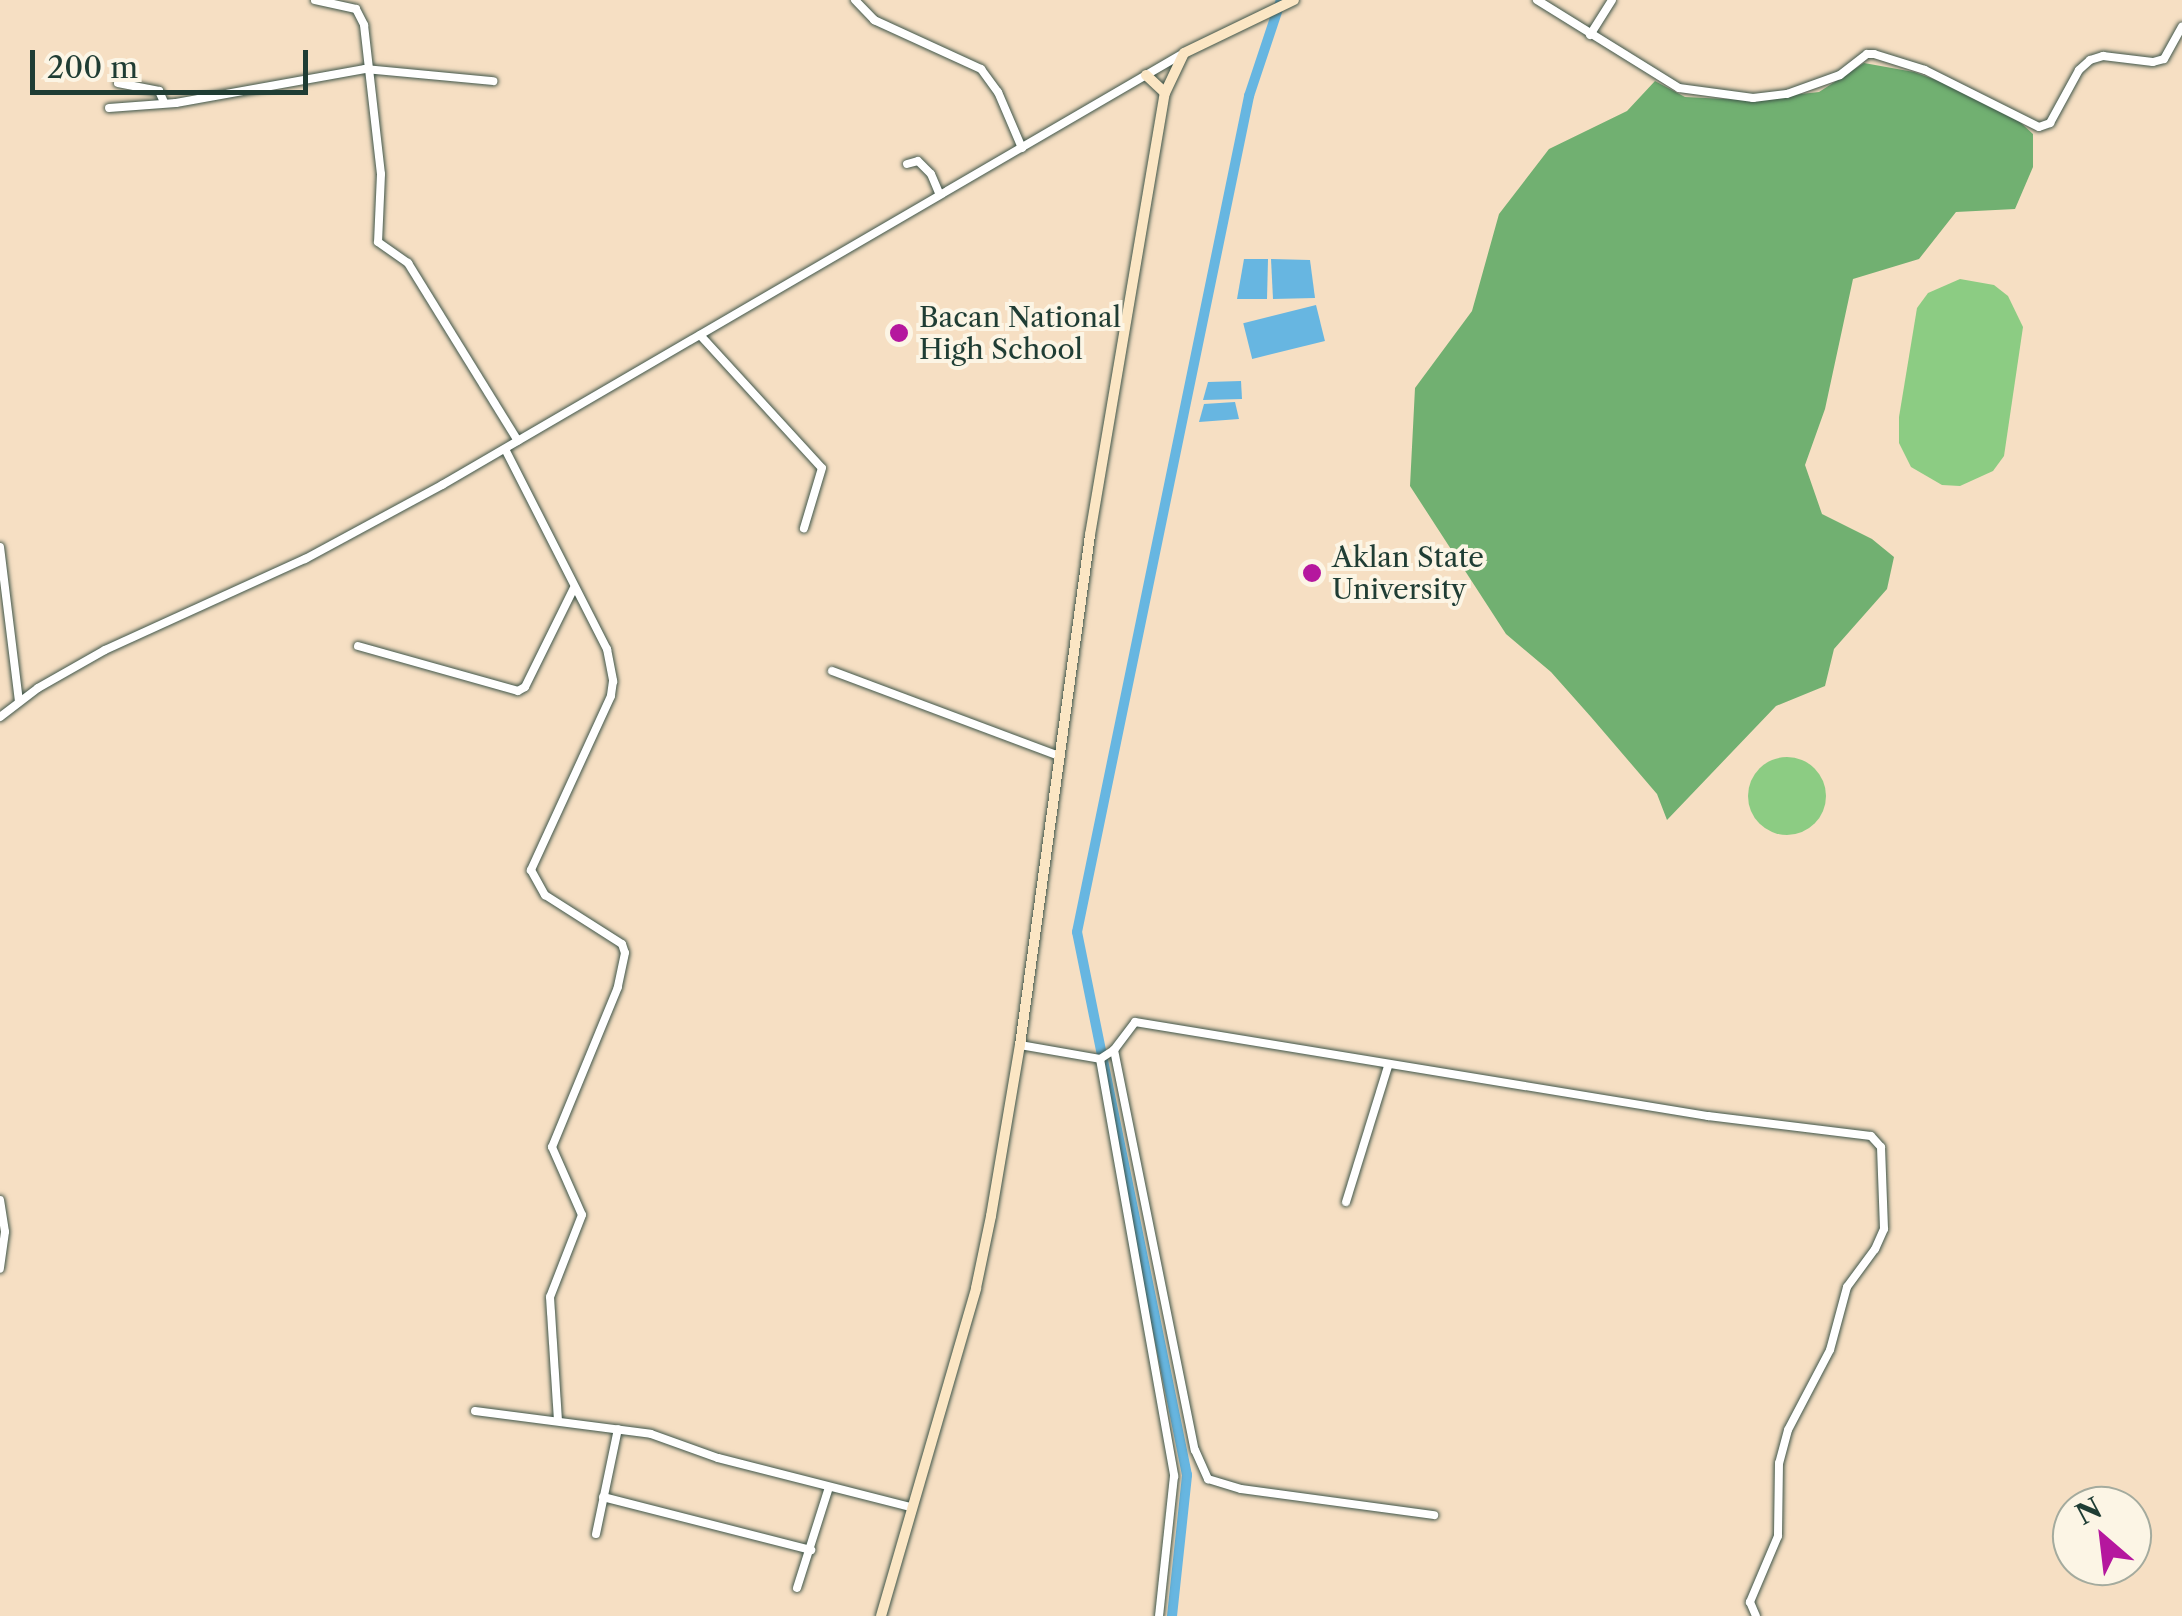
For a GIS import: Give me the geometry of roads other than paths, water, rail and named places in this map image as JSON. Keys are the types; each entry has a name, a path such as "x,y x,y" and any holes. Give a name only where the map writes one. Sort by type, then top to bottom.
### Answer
{"main road":[{"path":"881,1616 976,1288 1020,1045 1090,535 1165,94 1184,53 1290,2"},
{"path":"1146,75 1165,94"}],"street":[{"path":"314,0 356,9 364,25 381,186 376,236 408,264 518,442"},
{"path":"855,0 874,20 981,69 998,92 1022,148"},
{"path":"1537,0 1680,88 1753,98 1787,94 1820,84 1874,54 1925,70 2044,127 2079,70 2090,60 2103,56 2164,59 2182,27"},
{"path":"1590,35 1612,0"},
{"path":"0,717 19,701 105,650 305,559 518,442 1184,53"},
{"path":"109,108 366,69 493,81"},
{"path":"118,83 160,91 164,102"},
{"path":"907,164 918,160 931,174 939,193"},
{"path":"700,335 822,468 804,528"},
{"path":"505,449 607,649 614,681 611,696 531,870 544,895 622,944 626,959 552,1146 582,1215 550,1297 558,1421"},
{"path":"0,547 19,701"},
{"path":"358,646 518,691 525,687 574,588"},
{"path":"832,671 1059,756"},
{"path":"1105,1056 1135,1022 1728,1119 1860,1132 1878,1143 1884,1177 1884,1229 1847,1287 1830,1350 1788,1430 1780,1464 1778,1536 1750,1602 1756,1616"},
{"path":"1020,1045 1105,1056"},
{"path":"1105,1056 1195,1450 1208,1478 1242,1488 1434,1516"},
{"path":"1105,1056 1174,1476 1159,1616"},
{"path":"1346,1202 1388,1066"},
{"path":"0,1200 6,1232 0,1268"},
{"path":"475,1410 651,1434 718,1458 910,1507"},
{"path":"596,1534 618,1429"},
{"path":"797,1588 829,1486"},
{"path":"604,1497 811,1550"}],"water":[{"path":"1244,259 1268,259 1267,299 1237,299"},
{"path":"1271,259 1310,260 1315,298 1273,299"},
{"path":"1316,305 1325,341 1252,359 1243,323"},
{"path":"1241,381 1242,399 1203,400 1208,382"},
{"path":"1235,402 1239,419 1199,422 1204,404"}],"waterway":[{"path":"1172,1616 1187,1475 1077,932 1249,96 1281,0"}],"place":[{"name":"Bacan National High School","path":"899,333"},
{"name":"Aklan State University","path":"1312,573"}]}
